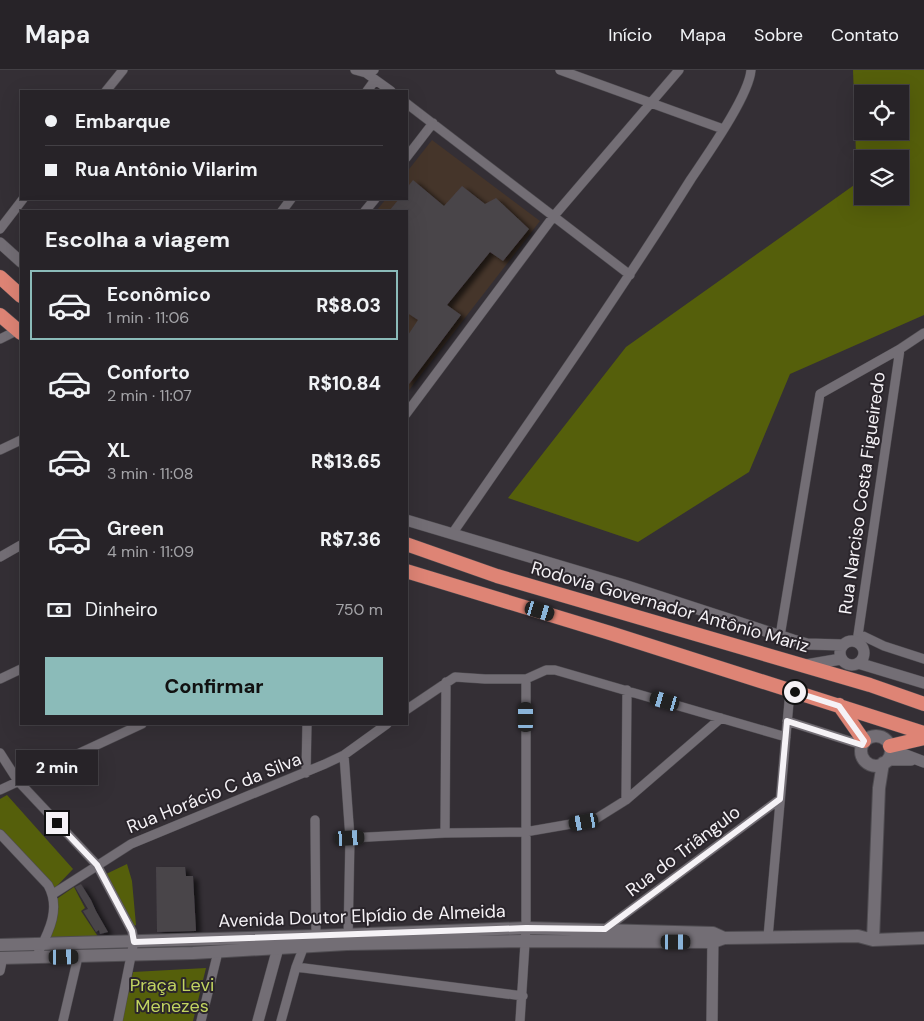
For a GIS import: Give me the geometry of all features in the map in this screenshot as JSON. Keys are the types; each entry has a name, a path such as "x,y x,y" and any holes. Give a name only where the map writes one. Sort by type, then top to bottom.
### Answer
{"highway":[{"path":"0,276 20,295"},
{"path":"0,315 19,332"},
{"name":"Rodovia Governador Antônio Mariz","path":"408,545 497,576 870,685 924,704"},
{"path":"408,572 610,633 924,734"},
{"path":"839,706 863,743"},
{"path":"884,757 924,738"}],"main road":[{"path":"873,936 879,788 887,741 880,737 872,737 863,743 862,757 864,760 884,757"},
{"name":"Avenida Doutor Elpídio de Almeida","path":"2,958 218,952 316,936 348,939 526,934 605,929 717,937"},
{"name":"Avenida Doutor Elpídio de Almeida","path":"873,936 924,930"},
{"name":"Avenida Doutor Elpídio de Almeida","path":"526,934 924,938"},
{"name":"Avenida Doutor Elpídio de Almeida","path":"0,945 134,942 278,942 304,946 348,939"}],"street":[{"path":"107,90 123,70"},
{"path":"354,70 370,72 375,80 390,90"},
{"path":"560,70 723,129"},
{"path":"408,411 553,217 679,70"},
{"path":"452,534 630,275 723,129 743,93 750,70"},
{"path":"368,90 375,80"},
{"path":"408,104 630,275"},
{"path":"408,155 433,123"},
{"path":"0,229 22,200"},
{"path":"366,210 374,200"},
{"path":"0,243 20,261"},
{"path":"0,339 19,332"},
{"path":"780,636 820,394 900,349 924,333"},
{"name":"Rua Narciso Costa Figueiredo","path":"860,642 900,349"},
{"path":"0,450 20,440"},
{"path":"408,521 624,585 807,644 823,653 841,653"},
{"path":"0,557 20,546"},
{"path":"803,666 841,653 851,641 884,646 924,659"},
{"path":"858,663 863,658 860,642"},
{"path":"860,642 878,669"},
{"path":"841,653 848,665 858,663 924,681"},
{"path":"0,679 20,669"},
{"path":"408,709 455,676 484,679 526,679 546,670 555,670 786,736"},
{"path":"520,1021 526,934 526,679"},
{"path":"445,833 446,682"},
{"path":"626,800 627,690"},
{"path":"768,937 790,691"},
{"path":"350,838 445,833 525,832 594,820 626,800 721,718"},
{"path":"787,721 863,743"},
{"path":"0,790 140,725"},
{"path":"306,773 307,725"},
{"name":"Rua Horácio C da Silva","path":"53,894 131,844 306,773 344,755 386,725"},
{"path":"0,753 18,781 97,865 132,931 134,942 118,1021"},
{"path":"344,755 350,838 348,939"},
{"path":"884,757 920,761"},
{"name":"Rua do Triângulo","path":"605,929 780,799"},
{"path":"315,820 316,936"},
{"path":"0,834 48,886 53,894 55,902 54,912 36,957"},
{"path":"712,1021 717,937"},
{"path":"258,1021 278,942"},
{"path":"281,1021 304,946"},
{"path":"201,1021 218,952"},
{"path":"62,1021 78,957"},
{"path":"0,971 2,958"},
{"path":"296,967 522,996"}],"shaded area":[{"path":"432,140 540,221 408,391 408,210 377,210 385,200 408,200 408,170"}],"green space":[{"path":"853,70 924,70 924,315 790,374 749,472 638,542 508,498 626,347 854,185 854,205 909,205 909,150 856,150 855,140 909,140 909,85 854,85 854,98"},
{"path":"7,795 73,869 55,888 0,831 0,799"},
{"path":"127,864 132,881 136,925 132,927 104,875"},
{"path":"74,887 85,908 81,911 101,941 45,943 55,917 58,898"},
{"name":"Praça Levi Menezes","path":"206,968 193,1021 122,1021 133,972"}],"building":[{"path":"413,180 444,206 462,186 485,204 496,198 529,229 503,261 490,252 447,305 461,315 408,385 408,335 418,320 408,313 408,210 390,210 398,200 408,200 408,186"},
{"path":"156,867 185,867 186,876 193,876 196,931 157,932"},
{"path":"81,884 108,932 100,934 99,930 96,932 83,911 88,909 75,887"}],"route":[{"path":"57,823 97,865 132,931 134,942 526,928 605,929 780,799 787,721 862,745 864,741 839,706 795,692"}]}
